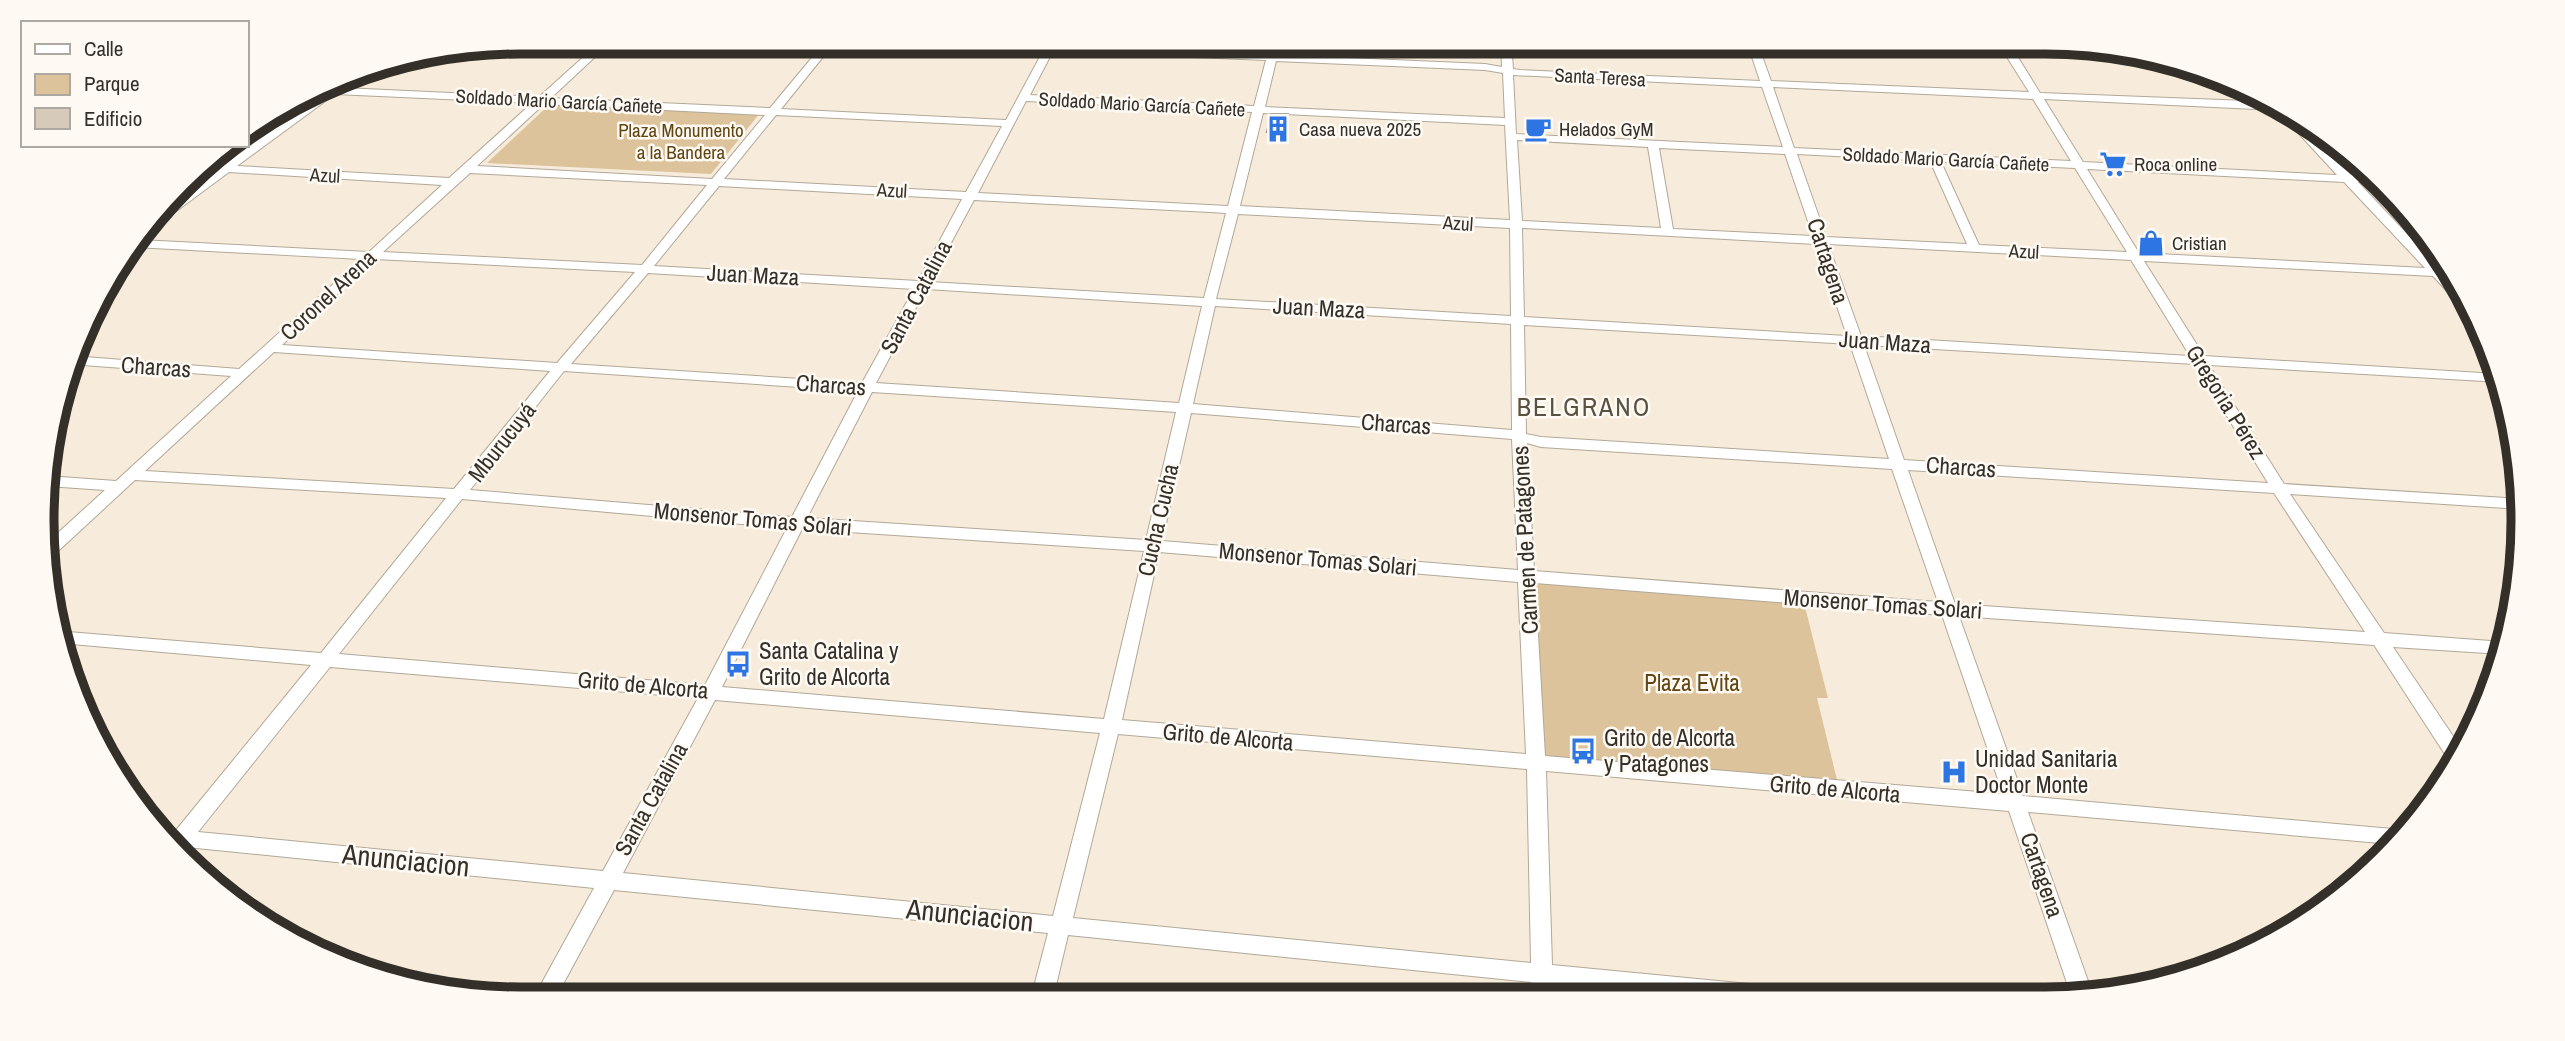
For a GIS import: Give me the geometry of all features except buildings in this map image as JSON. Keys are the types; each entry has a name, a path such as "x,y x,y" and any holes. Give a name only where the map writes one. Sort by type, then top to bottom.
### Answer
{"street":[{"name":"Coronel Arena","path":"55,545 593,54"},
{"name":"Mburucuyá","path":"178,836 328,658 561,366 645,269 820,54"},
{"name":"Santa Catalina","path":"550,987 711,691 867,387 1047,54"},
{"name":"Cucha Cucha","path":"1045,987 1111,727 1209,302 1273,54"},
{"name":"Santa Teresa","path":"1324,54 1509,71 1769,85 2257,105"},
{"name":"Carmen de Patagones","path":"1507,54 1513,137 1519,437 1536,764 1542,987"},
{"name":"Cartagena","path":"1757,54 2079,986"},
{"name":"Gregoria Pérez","path":"2010,54 2279,489 2451,748"},
{"name":"Soldado Mario García Cañete","path":"339,91 1010,123"},
{"path":"180,203 323,98"},
{"name":"Soldado Mario García Cañete","path":"1025,98 1511,122"},
{"path":"2308,136 2442,278"},
{"name":"Soldado Mario García Cañete","path":"1513,137 2362,179"},
{"path":"1653,144 1668,233"},
{"path":"1934,158 1975,249"},
{"name":"Azul","path":"215,168 450,182"},
{"name":"Azul","path":"465,169 718,180 1516,226 2437,272"},
{"name":"Juan Maza","path":"145,244 645,269 2488,377"},
{"name":"Charcas","path":"271,348 1184,408 1502,432 1541,442 2510,503"},
{"name":"Charcas","path":"83,361 242,373"},
{"name":"Monsenor Tomas Solari","path":"56,481 126,480 460,494 796,523 1152,546 1803,600 2493,647"},
{"name":"Grito de Alcorta","path":"69,638 2388,835"},
{"name":"Anunciacion","path":"181,839 607,879 1676,987"}],"green space":[{"name":"Plaza Monumento a la Bandera","path":"550,104 760,113 711,174 487,163"},
{"name":"Plaza Evita","path":"1528,576 1803,599 1828,698 1817,698 1839,788 1536,764"}],"place":[{"name":"Casa nueva 2025","path":"1278,129"},
{"name":"Helados GyM","path":"1538,129"},
{"name":"Roca online","path":"2113,164"},
{"name":"Cristian","path":"2151,243"},
{"name":"Santa Catalina y Grito de Alcorta","path":"738,664"},
{"name":"Grito de Alcorta y Patagones","path":"1583,751"},
{"name":"Unidad Sanitaria Doctor Monte","path":"1954,772"}],"district":[{"name":"BELGRANO","path":"1584,407"}]}
